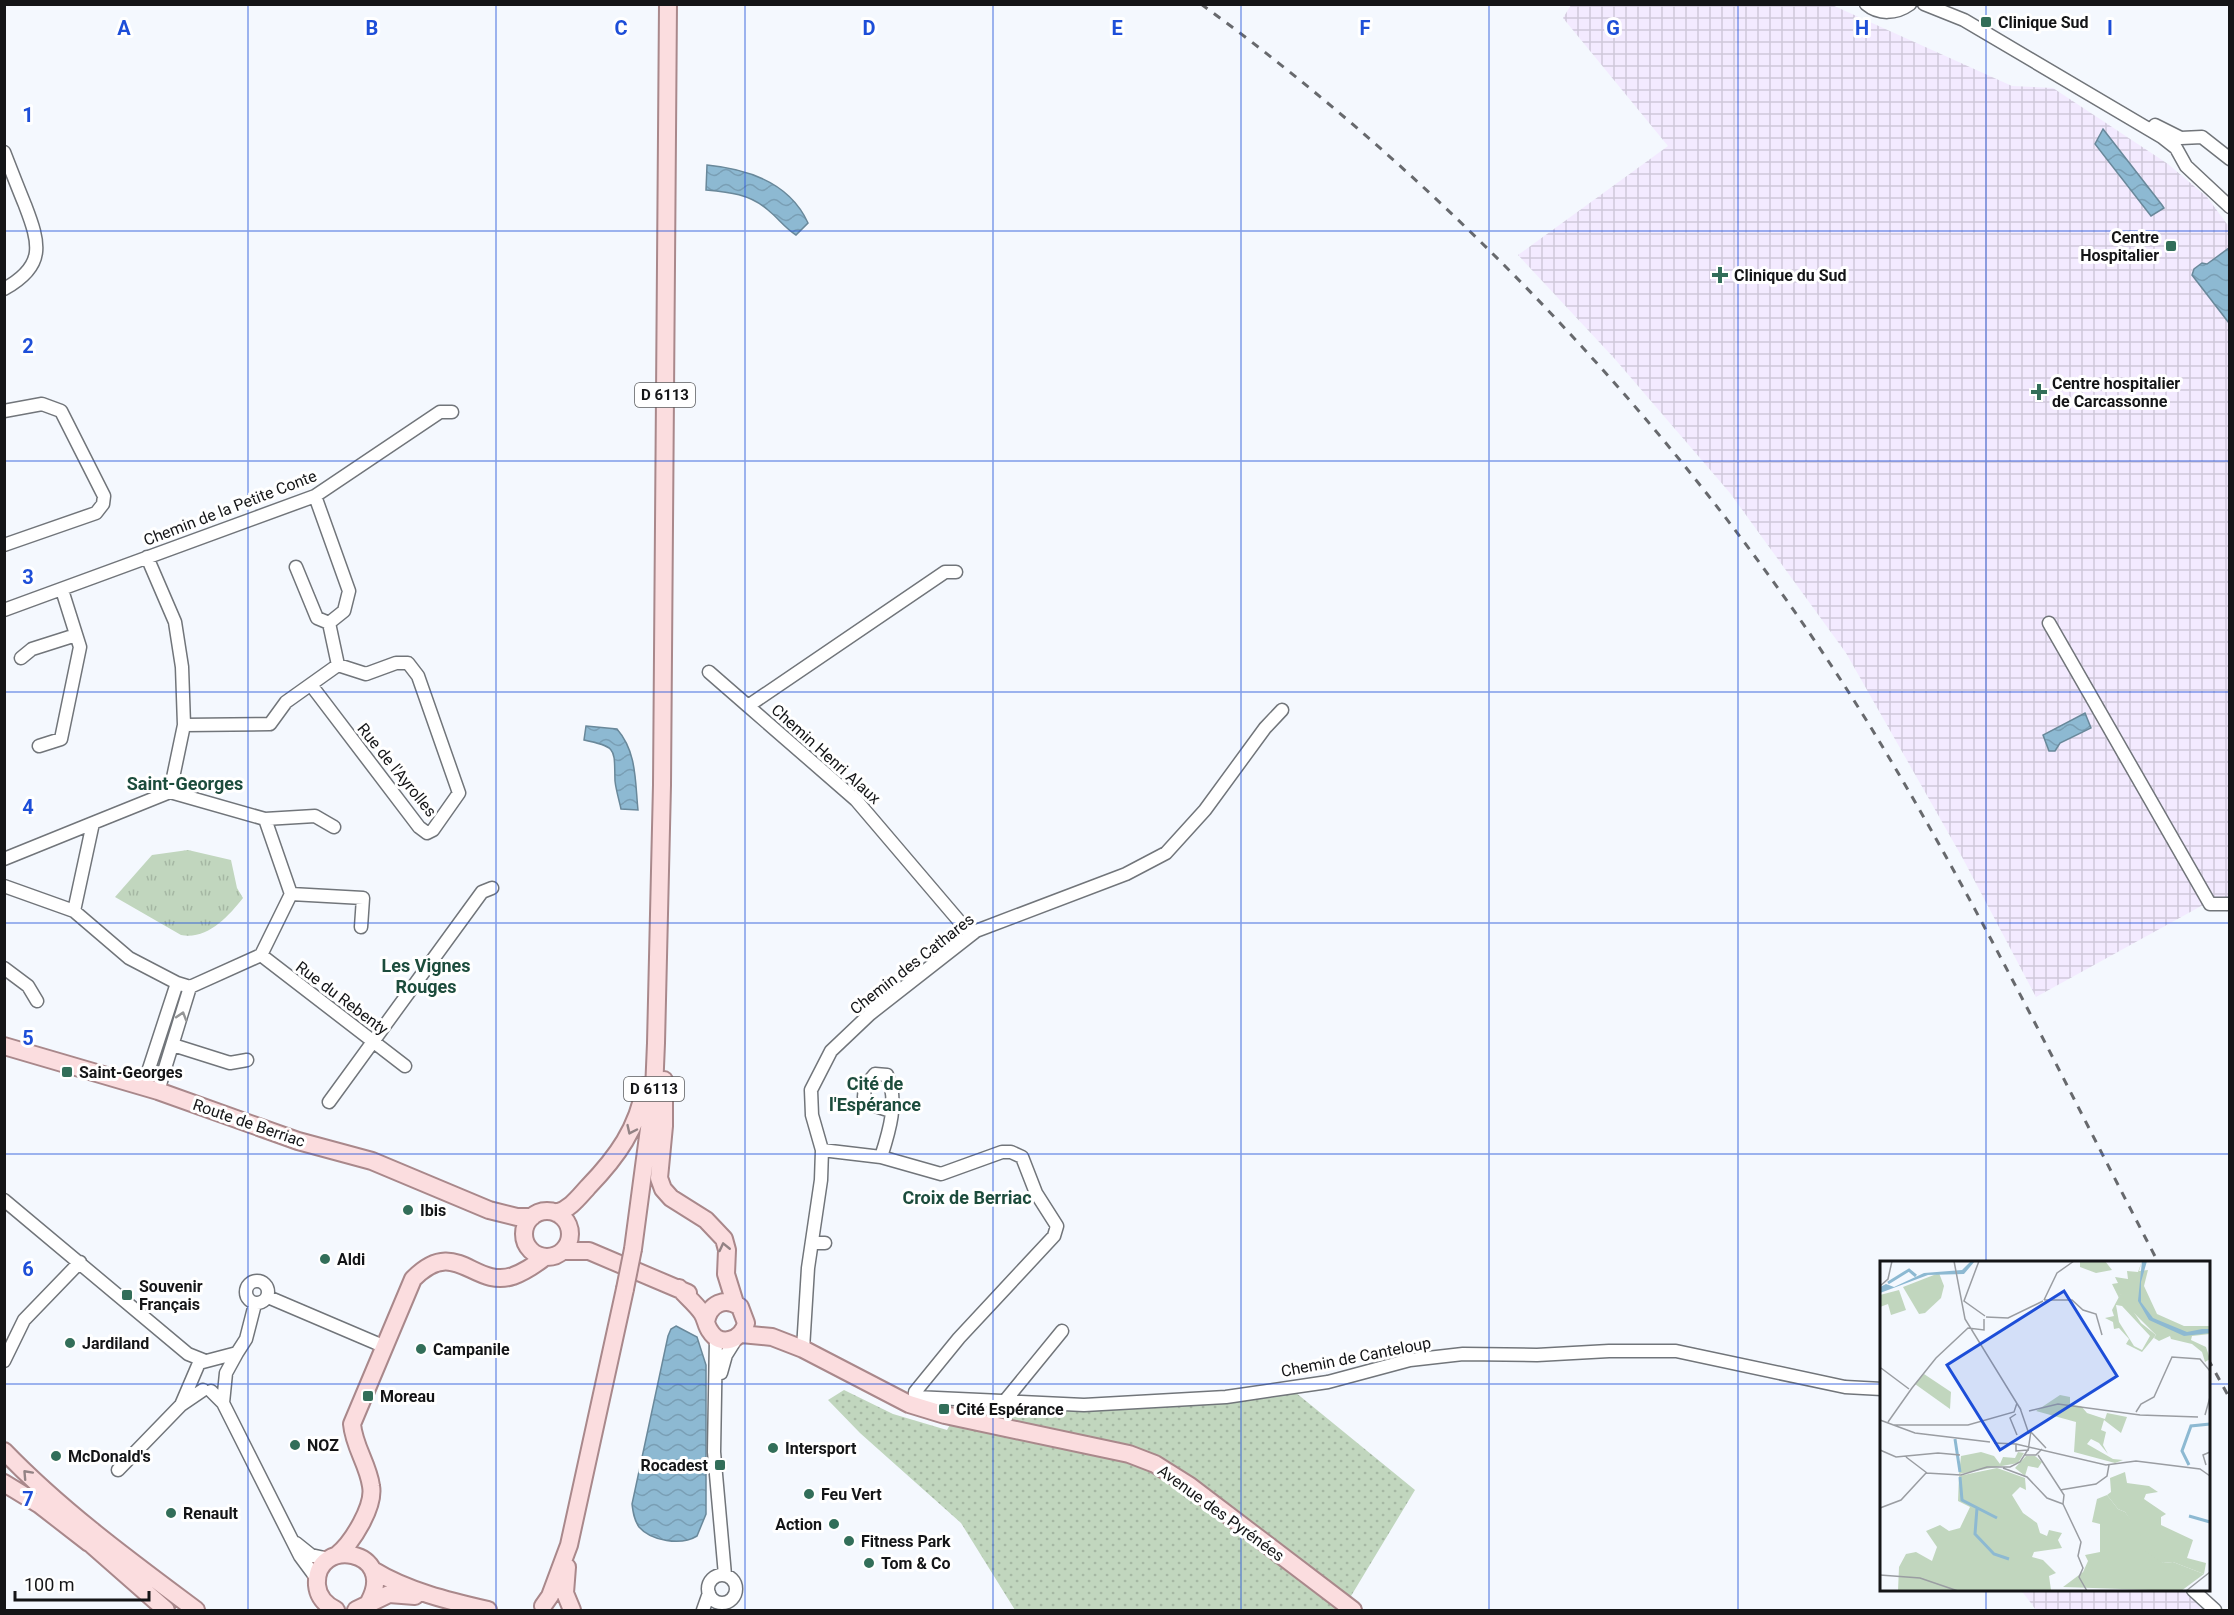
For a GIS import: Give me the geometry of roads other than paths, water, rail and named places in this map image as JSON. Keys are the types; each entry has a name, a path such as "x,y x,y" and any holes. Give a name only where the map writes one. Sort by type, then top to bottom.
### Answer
{"main road":[{"name":"D 6113","path":"571,1611 565,1593 569,1545 633,1249 654,1091 662,785 668,4"},
{"name":"D 6113","path":"633,1249 648,1197 664,1042 665,936 662,785"},
{"path":"519,1272 527,1222 543,1212 556,1213 572,1206 610,1163 627,1139 640,1110 646,1081 658,927"},
{"path":"664,1042 664,1126 659,1178 663,1189 671,1198 706,1220 724,1239 727,1250 726,1274 735,1303 745,1317 738,1336 722,1341 711,1334 701,1312 679,1288"},
{"name":"Route de Berriac","path":"4,1046 150,1089 298,1141 372,1161 489,1210 517,1217 532,1217"},
{"name":"Route de Berriac","path":"489,1210 525,1239"},
{"path":"556,1213 566,1221 570,1232 589,1251"},
{"path":"562,1251 567,1246 570,1232"},
{"path":"525,1239 533,1252 545,1257"},
{"path":"336,1611 319,1604 317,1579 321,1568 345,1548 358,1529 371,1498 371,1486 353,1439 352,1424 412,1279 423,1268 435,1262 453,1261 487,1275 512,1276 545,1257 562,1251 589,1251 715,1305"},
{"path":"706,1322 710,1309 715,1305 728,1301 735,1303"},
{"name":"Avenue des Pyrénées","path":"745,1317 772,1337 803,1349 945,1416 1129,1454 1155,1464 1190,1486 1353,1611"},
{"name":"Avenue des Pyrénées","path":"738,1336 772,1337"},
{"path":"4,1450 38,1486 196,1611"},
{"path":"4,1483 40,1505 177,1611"},
{"path":"358,1529 368,1564 376,1581 374,1592 362,1606"},
{"path":"92,1545 166,1611"},
{"name":"D 6113","path":"539,1608 550,1596 569,1545"},
{"path":"333,1557 350,1554 368,1564 388,1580 488,1611"},
{"path":"153,1578 202,1611"},
{"path":"362,1606 388,1593 412,1595 468,1611"},
{"path":"539,1608 554,1604 571,1611"}],"street":[{"path":"1866,4 1880,12 1891,12 1910,4"},
{"path":"1924,4 1964,20 2162,137 2182,156 2186,166 2229,207"},
{"path":"1953,4 2165,131 2188,139 2202,137 2229,159"},
{"path":"2182,156 2183,145 2188,139"},
{"path":"4,152 36,234 38,250 35,262 28,272 4,288"},
{"path":"4,411 42,404 61,411 104,496 103,504 96,513 4,545"},
{"name":"Chemin de la Petite Conte","path":"4,610 315,496 440,412 452,412"},
{"path":"315,496 349,591 344,611 329,623"},
{"path":"147,557 175,622 182,667 184,725 170,792"},
{"path":"296,567 316,618 329,623"},
{"name":"Chemin Henri Alaux","path":"956,572 945,572 748,706 856,800 971,935"},
{"path":"39,746 61,739 80,647 62,590"},
{"path":"184,725 270,724 282,706 338,665 329,623"},
{"path":"2049,623 2211,904 2229,904"},
{"path":"21,658 32,649 76,635"},
{"name":"Rue de l'Ayrolles","path":"310,686 418,827 428,833 433,830 459,793 418,676 408,663 396,663 366,674 338,665"},
{"path":"709,672 748,706"},
{"name":"Chemin des Cathares","path":"803,1349 812,1243 822,1180 822,1150 812,1115 811,1090 831,1051 870,1014 971,935 1002,920 1126,874 1166,853 1205,810 1265,728 1282,710"},
{"path":"4,859 170,792 265,819 315,816 334,827"},
{"path":"4,886 74,911 129,958 177,984 190,987 261,955 291,894 265,819"},
{"path":"74,911 93,823"},
{"path":"329,1102 482,892 492,888"},
{"path":"291,894 363,898 361,927"},
{"name":"Rue du Rebenty","path":"261,955 405,1065"},
{"path":"4,968 28,986 37,1001"},
{"path":"150,1089 177,984"},
{"path":"150,1089 173,1045 190,987"},
{"path":"173,1045 230,1063 247,1060"},
{"path":"880,1157 891,1124 891,1111"},
{"path":"822,1150 880,1157 941,1174 1002,1152 1011,1152 1022,1157 1036,1193 1057,1226 1054,1236 958,1338 915,1392 912,1401"},
{"path":"4,1200 188,1354 198,1368 207,1390 223,1403 292,1541 317,1579"},
{"path":"812,1243 825,1244"},
{"path":"5,1356 24,1320 80,1262"},
{"path":"255,1304 247,1298 246,1293 250,1283 255,1281 266,1284 268,1297"},
{"path":"268,1297 383,1346"},
{"path":"255,1304 265,1301 268,1297"},
{"path":"223,1403 225,1377 250,1328 255,1304"},
{"path":"1004,1402 1062,1331"},
{"path":"717,1388 726,1355 738,1336"},
{"path":"716,1338 717,1388 714,1452 721,1576"},
{"name":"Chemin de Canteloup","path":"912,1401 1084,1405 1226,1397 1328,1382 1410,1360 1463,1354 1537,1355 1676,1350 1845,1387 1880,1389"},
{"path":"181,1405 198,1368 237,1353"},
{"path":"217,1360 225,1377"},
{"path":"118,1470 181,1405 225,1377"},
{"path":"292,1541 311,1555 333,1557"},
{"path":"721,1576 735,1584 736,1593 726,1606 704,1611 710,1583 721,1576"},
{"path":"2194,1591 2215,1611"},
{"path":"709,1593 726,1606"}],"water":[{"path":"2103,129 2164,208 2151,216 2095,144"},
{"path":"707,165 738,170 766,180 790,198 808,223 796,235 754,200 731,193 706,190"},
{"path":"2229,248 2229,323 2192,275 2194,269 2202,263 2207,264"},
{"path":"2085,713 2091,728 2060,743 2055,751 2049,751 2043,735"},
{"path":"586,726 617,729 624,738 634,767 638,810 621,809 615,784 615,762 612,751 603,745 584,740"},
{"path":"676,1326 697,1337 706,1365 706,1514 697,1536 683,1541 658,1539 644,1532 636,1522 632,1504 668,1336 671,1329"}],"railway":[{"path":"1201,4 1297,78 1390,157 1480,241 1566,330 1649,423 1726,519 1799,617 1905,784 2016,987 2157,1261"},
{"path":"2210,1363 2230,1399"}],"place":[{"name":"Clinique Sud","path":"1986,22"},
{"name":"Centre Hospitalier","path":"2171,246"},
{"name":"Clinique du Sud","path":"1720,275"},
{"name":"Centre hospitalier de Carcassonne","path":"2039,392"},
{"name":"Saint-Georges","path":"67,1072"},
{"name":"Ibis","path":"408,1210"},
{"name":"Aldi","path":"325,1259"},
{"name":"Souvenir Français","path":"127,1295"},
{"name":"Jardiland","path":"70,1343"},
{"name":"Campanile","path":"421,1349"},
{"name":"Moreau","path":"368,1396"},
{"name":"Cité Espérance","path":"944,1409"},
{"name":"NOZ","path":"295,1445"},
{"name":"Intersport","path":"773,1448"},
{"name":"McDonald's","path":"56,1456"},
{"name":"Rocadest","path":"720,1465"},
{"name":"Feu Vert","path":"809,1494"},
{"name":"Renault","path":"171,1513"},
{"name":"Action","path":"834,1524"},
{"name":"Fitness Park","path":"849,1541"},
{"name":"Tom & Co","path":"869,1563"}],"district":[{"name":"Saint-Georges","path":"185,783"},
{"name":"Les Vignes Rouges","path":"426,975"},
{"name":"Cité de l'Espérance","path":"875,1093"},
{"name":"Croix de Berriac","path":"967,1197"}]}
